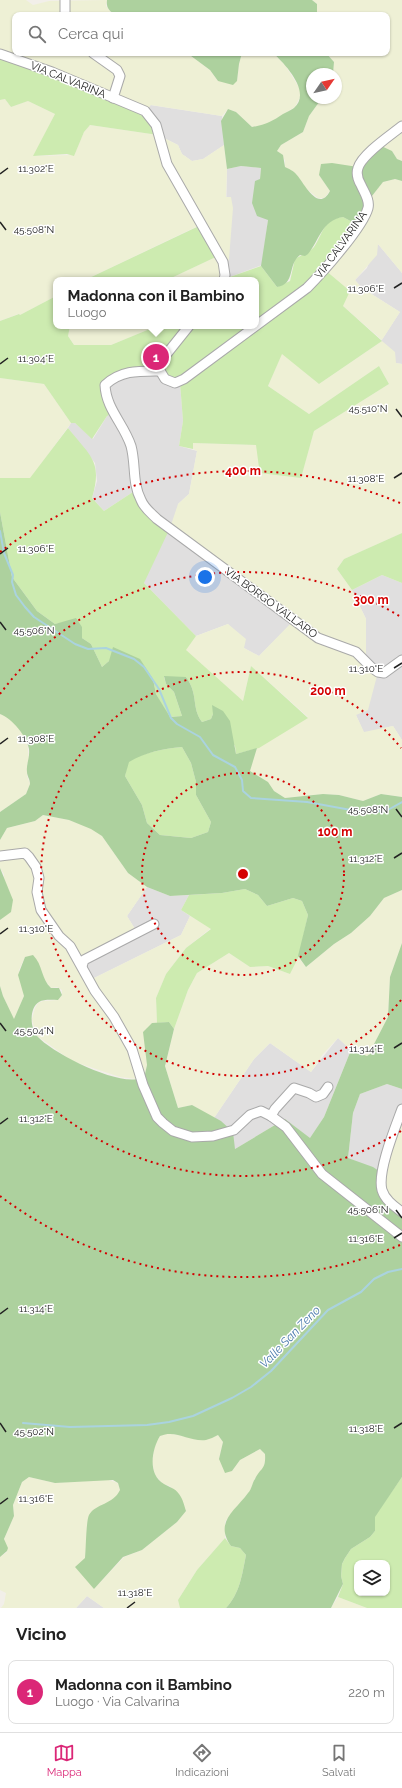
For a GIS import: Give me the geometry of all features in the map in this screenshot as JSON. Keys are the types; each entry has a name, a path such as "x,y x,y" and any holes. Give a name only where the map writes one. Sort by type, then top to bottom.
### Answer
{"street":[{"path":"65,0 65,12"},
{"name":"VIA CALVARINA","path":"0,54 52,72 145,111 156,125 167,164 223,262 225,277"},
{"name":"VIA CALVARINA","path":"97,56 117,70 120,76 113,98"},
{"name":"VIA CALVARINA","path":"259,324 307,288 325,270 358,225 368,207 368,201 357,178 358,167 365,157 402,126"},
{"path":"160,371 161,361 187,329"},
{"name":"VIA CALVARINA","path":"160,371 165,379 175,383 184,379 252,329"},
{"name":"VIA BORGO VALLARO","path":"160,371 139,370 114,376 105,385 105,397 124,428 131,445 136,490 144,506 157,519 318,638 356,652 378,672 384,673 402,660"},
{"path":"0,856 24,853 29,857 39,878 37,892 41,910 59,936 70,946 95,991 114,1017 132,1049 143,1085 157,1117 172,1131 192,1138 213,1136 234,1130 250,1115 261,1112 272,1116 286,1127 322,1174 401,1236"},
{"path":"82,966 84,960 154,924"},
{"path":"272,1116 275,1109 294,1088 316,1097 322,1094 328,1087"},
{"path":"402,1109 392,1137 381,1179 382,1191 388,1202 402,1212"}],"shaded area":[{"path":"150,105 222,116 224,145 203,159 192,161 182,154 178,145 158,135 145,112"},
{"path":"241,166 261,168 260,179 268,220 262,265 230,277 227,277 225,268 227,169"},
{"path":"377,243 402,273 402,364 396,363 381,341 400,312 362,288 355,280 367,268"},
{"path":"166,361 180,383 183,421 179,446 197,451 189,494 178,504 294,621 259,656 244,648 228,624 196,636 144,583 157,519 136,490 104,511 92,498 97,481 95,463 68,428 71,423 75,423 93,439 107,416 105,385"},
{"path":"382,575 402,583 402,740 393,726 364,733 356,715 366,660 366,619 352,590"},
{"path":"147,887 170,896 189,895 181,910 190,916 181,935 90,980 78,959 135,929 127,916"},
{"path":"338,1038 351,1050 324,1117 310,1139 285,1119 235,1149 214,1118 254,1059 270,1043 311,1072"},
{"path":"387,1084 402,1089 402,1112 385,1175 348,1158 353,1113 360,1094"},
{"path":"87,1596 104,1608 76,1608"}],"green space":[{"path":"0,0 26,0 33,5 49,1 107,0 106,6 111,12 12,12 12,56 191,56 210,70 218,81 237,81 241,56 276,56 285,65 300,89 300,97 295,107 266,125 252,127 236,112 228,109 222,116 151,105 145,112 0,51"},
{"path":"107,0 312,0 317,4 317,12 112,12 108,9"},
{"path":"312,0 402,0 402,161 397,159 392,151 358,167 319,175 330,191 324,198 318,198 303,186 296,174 285,167 285,160 277,151 281,145 303,132 309,116 318,104 342,104 342,68 334,68 334,62 329,56 390,56 390,12 317,12 317,4"},
{"path":"0,51 145,112 158,135 90,125 84,132 74,156 67,154 33,156 55,114 28,101 11,107 5,99 0,100"},
{"path":"191,56 241,56 237,81 233,85 218,81 210,70"},
{"path":"276,56 329,56 334,62 334,68 306,68 306,104 318,104 309,116 303,132 281,145 277,151 283,155 285,167 295,173 311,194 316,198 321,199 330,191 319,175 321,164 332,163 358,167 379,145 392,151 397,159 402,161 402,181 395,179 383,182 368,201 358,225 343,217 330,222 308,254 305,256 300,255 296,259 287,282 277,287 261,266 268,220 257,216 252,203 255,181 260,179 261,168 241,166 227,169 221,121 228,109 236,112 252,127 276,119 294,108 299,101 300,94 295,79 290,71"},
{"path":"5,99 11,107 28,101 55,114 34,156 74,155 84,132 90,125 158,135 178,145 182,154 192,161 203,159 224,145 227,169 226,197 231,197 233,208 229,259 225,268 226,277 173,277 220,255 200,225 91,277 53,277 53,298 20,315 18,314 0,321 0,100"},
{"path":"395,179 402,181 402,273 378,244 377,255 355,280 362,288 400,312 382,340 343,306 325,270 368,201 383,182"},
{"path":"343,217 358,225 325,270 350,291 343,306 382,341 319,384 282,354 268,386 309,414 379,366 389,384 314,431 301,478 260,473 260,475 256,445 193,443 193,449 179,446 183,421 180,383 171,381 164,372 165,361 105,385 114,412 107,416 92,439 75,423 71,423 44,384 0,378 0,321 19,314 20,315 53,298 53,329 69,329 68,336 74,345 111,345 150,329 259,329 259,277 230,277 261,266 277,287 290,281 295,259 314,247 327,224 336,218"},
{"path":"201,225 220,255 173,277 91,277"},
{"path":"69,329 150,329 111,345 74,345 68,336"},
{"path":"382,341 395,352 396,363 402,364 402,533 344,559 337,569 352,590 366,619 366,660 378,672 368,710 356,715 364,732 393,726 402,740 402,797 381,794 363,801 339,795 323,794 285,798 274,791 267,782 250,771 251,763 257,748 308,717 251,666 243,701 185,650 196,636 228,624 246,639 244,648 259,656 294,620 170,528 178,504 189,494 197,451 193,449 193,443 256,445 301,477 314,431 389,384 379,366 309,414 268,386 282,353 319,384"},
{"path":"0,378 44,384 71,423 30,479 0,478"},
{"path":"68,428 92,460 96,475 92,498 104,511 136,490 141,501 170,528 144,583 196,636 186,650 243,701 251,666 308,718 259,748 236,754 235,746 213,714 211,719 202,722 197,711 190,683 186,677 164,677 166,684 174,692 182,716 169,717 156,694 153,679 109,661 102,667 91,644 82,638 82,627 65,622 55,624 37,611 12,577 0,512 0,478 30,478"},
{"path":"0,512 12,577 37,611 55,624 76,618 82,627 82,638 91,644 102,667 109,661 113,647 140,659 153,679 156,694 170,717 182,716 174,692 166,684 164,676 186,677 190,683 197,711 202,722 211,719 213,714 212,705 223,711 230,721 236,754 257,748 250,771 268,782 274,791 285,798 323,794 339,795 363,801 381,794 402,797 402,890 384,898 370,916 351,933 334,944 306,967 298,956 308,915 302,901 293,898 267,906 258,895 245,889 222,893 170,896 147,887 128,873 102,836 91,829 69,820 43,815 35,821 7,828 0,840 0,812 26,794 30,781 27,775 29,752 28,744 18,728 9,719 0,714","holes":["182,747 191,763 196,782 196,795 211,822 208,832 191,838 160,835 147,823 142,805 125,776 129,762 154,752"]},
{"path":"402,533 402,583 382,575 352,590 337,569 344,559"},
{"path":"0,714 7,716 15,723 27,740 29,760 27,765 27,776 30,784 26,794 0,812"},
{"path":"182,747 191,763 196,782 196,795 211,822 208,832 191,838 160,835 147,823 142,805 125,776 128,761 154,751"},
{"path":"43,815 69,820 91,828 102,836 128,873 147,887 127,916 135,929 78,959 90,980 181,935 190,916 211,928 186,948 166,974 156,998 157,1023 152,1023 146,1049 147,1065 145,1074 137,1079 120,1077 72,1061 36,1035 32,1019 35,1008 38,1003 43,1001 58,1000 62,995 62,990 57,987 51,988 25,957 19,970 24,996 14,1020 3,996 0,986 0,920 3,918 4,874 0,868 0,840 7,828 35,821"},
{"path":"0,868 13,900 11,912 0,920"},
{"path":"245,889 258,895 267,906 293,898 302,901 308,915 299,956 290,974 268,966 250,967 229,953 197,973 188,990 174,1029 169,1022 157,1023 156,998 166,974 186,948 211,929 181,910 189,895 222,893"},
{"path":"402,890 402,943 390,977 388,1017 374,1044 373,1052 367,1056 351,1050 338,1038 323,1054 311,1072 270,1043 254,1059 214,1118 192,1105 178,1108 165,1066 174,1029 188,990 197,973 229,953 250,967 268,966 290,974 298,957 306,967 334,944 351,933 370,916 384,898"},
{"path":"402,943 402,1089 387,1084 360,1094 353,1113 348,1158 373,1167 385,1175 384,1190 402,1208 402,1477 375,1517 375,1531 370,1537 351,1549 345,1558 342,1564 341,1576 343,1584 331,1608 226,1608 231,1602 242,1577 246,1555 240,1548 231,1546 226,1538 225,1523 232,1511 250,1490 257,1475 264,1466 265,1454 260,1449 240,1460 232,1471 225,1473 219,1459 223,1442 218,1435 208,1440 194,1439 172,1434 160,1436 153,1454 153,1468 155,1474 159,1480 177,1492 186,1511 177,1522 142,1550 123,1557 94,1589 75,1567 85,1558 89,1515 96,1508 113,1499 120,1490 118,1483 113,1480 55,1483 29,1477 22,1482 13,1505 14,1516 4,1539 8,1548 7,1551 0,1557 0,986 14,1019 24,996 18,975 25,957 33,955 39,963 45,980 51,988 59,988 62,995 58,1000 43,1000 33,1009 32,1023 37,1036 56,1051 84,1066 114,1077 137,1079 145,1074 147,1065 143,1032 152,1023 169,1022 174,1029 165,1066 178,1108 192,1105 221,1121 233,1132 235,1149 285,1119 310,1138 324,1117 351,1050 367,1056 373,1052 374,1044 388,1017 390,977"},
{"path":"402,1112 402,1208 384,1190 385,1175"},
{"path":"167,1433 205,1440 218,1435 223,1442 219,1459 232,1471 240,1460 260,1449 265,1454 264,1468 255,1478 250,1491 225,1522 225,1538 197,1570 178,1600 180,1608 104,1608 87,1596 76,1608 1,1608 4,1604 6,1593 0,1590 0,1557 7,1552 4,1539 14,1516 13,1505 22,1482 29,1477 55,1483 105,1479 118,1483 120,1490 116,1498 108,1503 87,1524 88,1532 85,1558 94,1589 124,1557 142,1550 177,1522 186,1511 170,1486 163,1484 155,1475 152,1462 155,1444 160,1436"},
{"path":"402,1477 402,1608 367,1608 338,1597 343,1584 341,1576 342,1564 345,1558 351,1549 370,1537 375,1531 374,1517"},
{"path":"225,1538 231,1546 240,1548 246,1555 240,1583 231,1602 226,1608 180,1608 178,1600 197,1570"},
{"path":"338,1597 367,1608 331,1608"}],"waterway":[{"name":"Valle San Zeno","path":"0,531 4,553 13,575 12,582 16,595 34,617 75,644 88,649 106,648 134,659 144,667 159,689 171,718 177,724 200,737 213,755 235,767 242,780 243,791 251,798 307,802 362,812 386,811 402,802"},
{"name":"Valle San Zeno","path":"23,1423 70,1427 147,1425 169,1422 193,1416 232,1398 251,1387 271,1371 328,1310 361,1292 374,1279 388,1272 402,1269"}],"place":[{"name":"Madonna con il Bambino","path":"156,357"}]}
